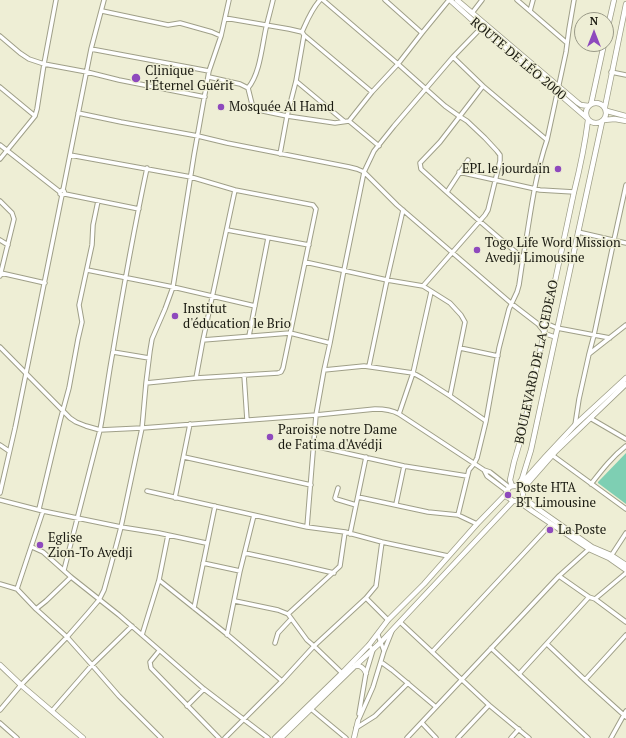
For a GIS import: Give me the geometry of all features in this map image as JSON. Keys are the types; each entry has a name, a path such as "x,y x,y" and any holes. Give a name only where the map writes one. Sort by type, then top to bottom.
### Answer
{"main road":[{"name":"ROUTE DE LÉO 2000","path":"450,0 588,119"},
{"name":"ROUTE DE LÉO 2000","path":"457,0 578,103 581,105 590,105"},
{"path":"611,12 614,0"},
{"path":"603,121 607,114 606,109 611,72 626,4"},
{"path":"602,52 590,105 586,112 588,119 590,122 596,124 615,119 626,121"},
{"path":"590,105 598,103 606,109 626,116"},
{"name":"BOULEVARD DE LA CEDEAO","path":"508,489 528,408 585,141 588,119"},
{"name":"BOULEVARD DE LA CEDEAO","path":"520,488 534,436 603,121"},
{"path":"626,378 575,425 537,465 520,488 522,497 538,509 592,547 626,565"},
{"path":"275,738 369,645 388,620 424,584 508,489 520,488 626,384"},
{"path":"528,461 530,465 537,465"},
{"path":"508,489 507,497 516,501 589,549 610,557 626,572"},
{"path":"281,738 381,642 516,501 522,497"},
{"path":"0,665 83,738"},
{"path":"355,666 365,670 366,673"},
{"path":"354,738 358,721"}],"street":[{"path":"0,159 35,116 56,0"},
{"path":"0,493 78,113 104,0"},
{"path":"0,710 21,685 67,637 99,600 104,590 121,527 142,428 149,358 155,332 173,287 194,155 210,71 221,36 229,0"},
{"path":"248,88 251,85 255,75 260,58 273,0"},
{"path":"280,154 286,116 296,81 303,34 310,13 320,0"},
{"path":"323,0 445,106 467,121 500,155 500,161 488,210 453,253 423,286"},
{"path":"385,0 422,33"},
{"path":"349,121 450,0"},
{"path":"472,13 482,0"},
{"path":"517,0 567,43"},
{"path":"530,11 533,0"},
{"path":"458,515 469,470 478,458 509,309 519,285 522,258 535,189 559,86 574,0"},
{"path":"102,12 168,25 180,23 221,36"},
{"path":"225,18 289,29 303,34 372,92"},
{"path":"307,527 316,416 364,172 374,151 394,126 453,57 481,28"},
{"path":"0,36 29,59 44,64 206,97"},
{"path":"92,49 210,71"},
{"path":"453,57 483,86 547,140"},
{"path":"611,72 626,75"},
{"path":"209,77 236,82 248,88 252,104 258,110 286,116 335,123 349,121 379,146"},
{"path":"296,81 344,121"},
{"path":"483,86 440,142 420,163 421,169 479,222 522,258"},
{"path":"0,87 35,116"},
{"path":"78,113 349,167 364,172 403,210 512,304 538,324 544,332 549,336 556,337"},
{"path":"0,146 62,193 139,209"},
{"path":"70,155 191,177 235,190 314,205 316,210 281,372 146,383"},
{"path":"447,192 468,160"},
{"path":"64,570 100,430 126,278 147,168"},
{"path":"459,172 535,189 574,192"},
{"path":"575,425 579,399 626,185"},
{"path":"196,378 235,190"},
{"path":"17,589 32,547 60,421 69,388 82,322 79,305 92,245 93,225 98,200"},
{"path":"0,201 12,213 14,219 0,274 44,283"},
{"path":"369,366 403,210"},
{"path":"227,230 309,245"},
{"path":"578,232 626,243"},
{"path":"249,336 268,238"},
{"path":"0,240 8,245"},
{"path":"305,262 387,280 423,286 450,303 464,319 460,348 450,396"},
{"path":"87,270 173,287 255,306"},
{"path":"399,414 413,373 431,292"},
{"path":"538,324 546,324 557,328 610,338"},
{"path":"589,354 626,325"},
{"path":"203,340 290,333 330,343"},
{"path":"0,347 63,411 76,422 100,430 316,416 375,409 391,411 399,414 484,470 487,476 508,489"},
{"path":"460,348 498,356"},
{"path":"113,352 149,358"},
{"path":"324,370 369,366 413,373 486,421"},
{"path":"244,375 247,420"},
{"path":"590,418 626,439"},
{"path":"175,498 190,424"},
{"path":"0,445 9,451"},
{"path":"314,446 404,466 467,476"},
{"path":"590,484 607,463 626,446"},
{"path":"552,455 626,509"},
{"path":"184,457 311,485"},
{"path":"350,534 366,458"},
{"path":"396,504 404,466"},
{"path":"338,488 336,499 356,504"},
{"path":"147,491 307,527 345,532 382,542 448,556"},
{"path":"358,497 428,512 458,515 477,524"},
{"path":"0,500 121,527 206,543"},
{"path":"194,608 206,543 215,506"},
{"path":"227,635 240,571 254,515"},
{"path":"432,652 551,524"},
{"path":"288,614 340,566 345,532"},
{"path":"610,557 626,533"},
{"path":"142,636 159,580 168,535"},
{"path":"225,738 282,682 314,646 366,598 376,586 382,542"},
{"path":"32,547 43,552 71,577 132,626 204,689 268,738"},
{"path":"407,738 559,576 589,549"},
{"path":"245,553 334,573"},
{"path":"203,563 240,571"},
{"path":"595,599 626,572"},
{"path":"559,576 589,597 595,599 626,622"},
{"path":"36,609 71,577"},
{"path":"159,580 282,682"},
{"path":"0,584 17,589 36,609 67,637 118,696 161,738"},
{"path":"519,674 589,597"},
{"path":"366,598 388,620"},
{"path":"235,601 278,610 288,614 307,640 342,673"},
{"path":"275,643 278,633 291,619"},
{"path":"400,622 489,705 529,738"},
{"path":"52,711 92,665 132,626"},
{"path":"358,721 373,688 384,651 393,629"},
{"path":"378,635 384,651"},
{"path":"585,680 626,635"},
{"path":"547,644 585,680 625,714 611,738"},
{"path":"358,721 366,673 372,650 369,645"},
{"path":"491,648 588,738"},
{"path":"159,651 150,662 151,668 219,738"},
{"path":"381,662 436,707"},
{"path":"356,728 375,716 408,683"},
{"path":"187,706 204,689"},
{"path":"458,738 489,705"},
{"path":"311,709 346,738"},
{"path":"0,723 17,738"},
{"path":"422,723 436,738"},
{"path":"510,738 519,729"}],"shaded area":[{"path":"626,453 626,504 598,482"}],"place":[{"name":"Clinique l'Éternel Guérit","path":"136,78"},
{"name":"Mosquée Al Hamd","path":"221,107"},
{"name":"EPL le jourdain","path":"558,169"},
{"name":"Togo Life Word Mission Avedji Limousine","path":"477,250"},
{"name":"Institut d'éducation le Brio","path":"175,316"},
{"name":"Paroisse notre Dame de Fatima d'Avédji","path":"270,437"},
{"name":"Poste HTA BT Limousine","path":"508,495"},
{"name":"La Poste","path":"550,530"},
{"name":"Eglise Zion-To Avedji","path":"40,545"}]}
